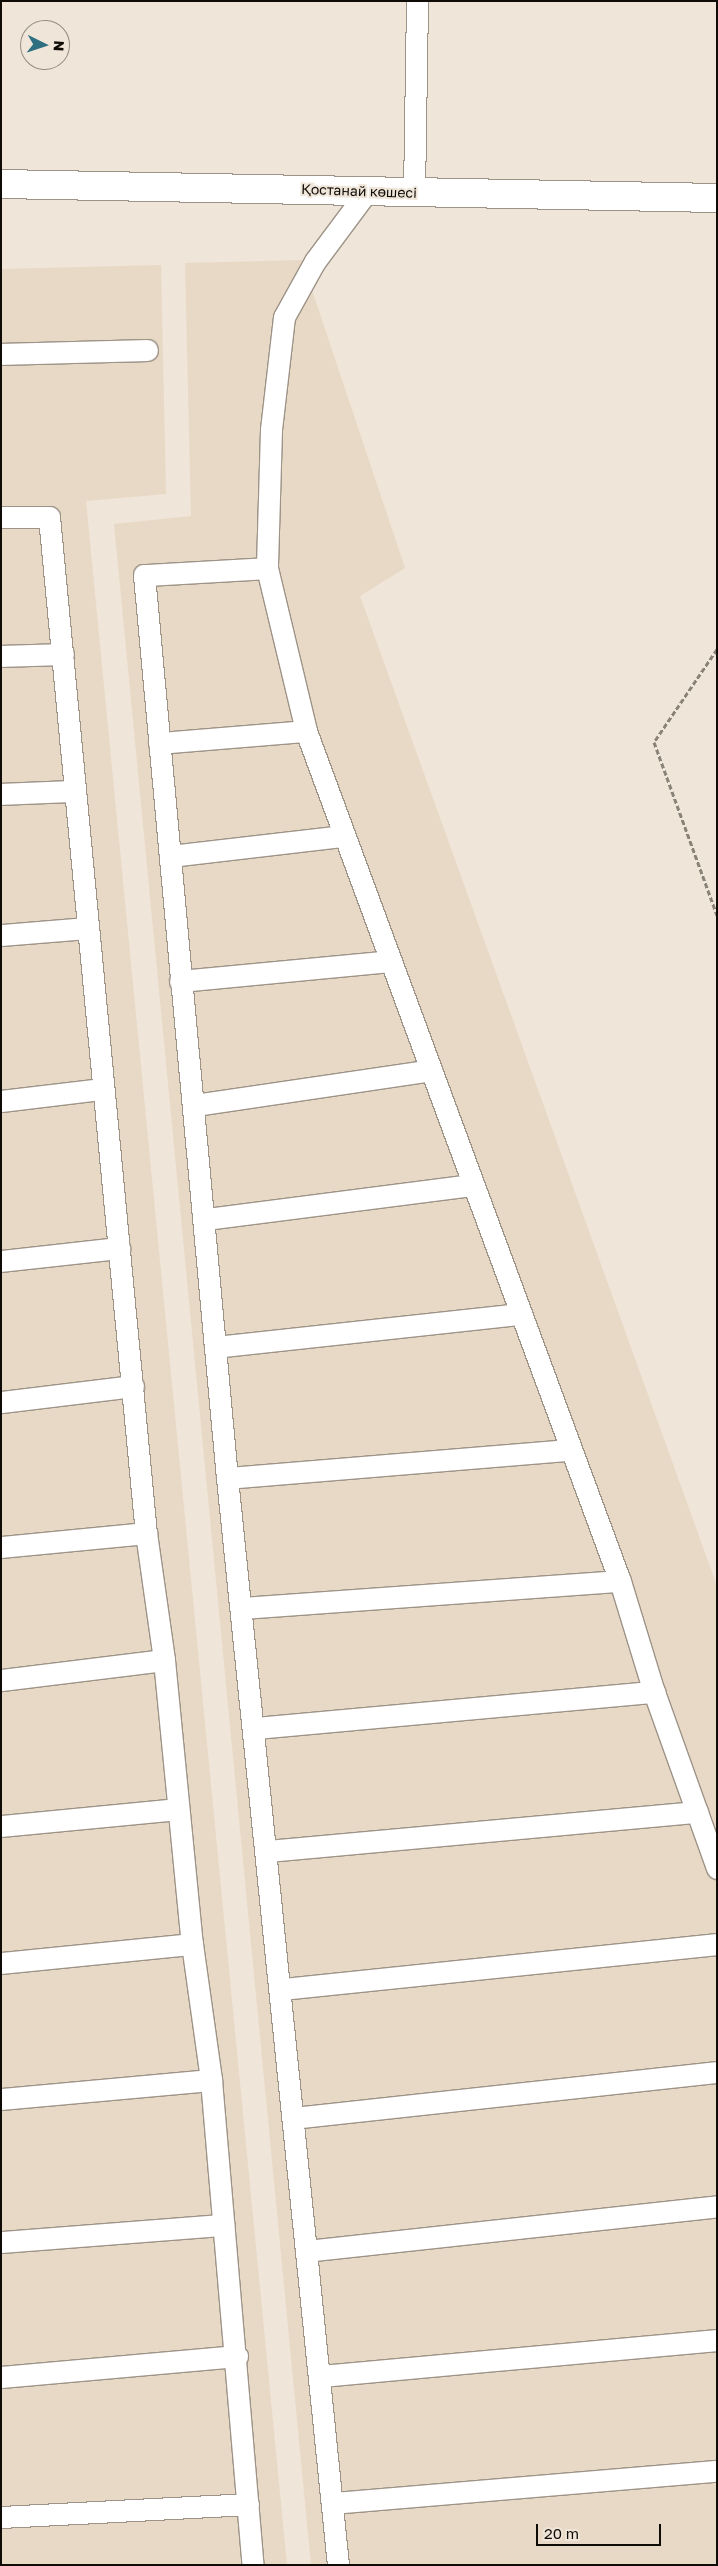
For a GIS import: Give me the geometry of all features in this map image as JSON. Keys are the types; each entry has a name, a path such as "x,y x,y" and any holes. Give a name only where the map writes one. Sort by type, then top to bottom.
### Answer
{"street":[{"name":"Қостанай көшесі","path":"1,184 717,198"}],"lane":[{"path":"414,193 417,1"},
{"path":"368,190 315,261 284,317 270,430 267,568 306,731 519,1314 620,1581 654,1692 717,1868"},
{"path":"1,354 147,350"},
{"path":"1,517 48,517 86,928 133,1386 146,1533 164,1660 192,1944 211,2080 253,2565"},
{"path":"267,568 144,576 180,981 195,1105 206,1220 227,1478 282,1989 306,2252 338,2565"},
{"path":"1,656 62,654"},
{"path":"159,743 306,731"},
{"path":"1,794 73,791"},
{"path":"170,856 344,836"},
{"path":"1,935 86,928"},
{"path":"180,981 390,961"},
{"path":"195,1105 430,1070"},
{"path":"1,1101 102,1089"},
{"path":"206,1220 472,1185"},
{"path":"1,1261 119,1248"},
{"path":"216,1347 519,1314"},
{"path":"1,1402 133,1386"},
{"path":"227,1478 571,1450"},
{"path":"1,1547 146,1533"},
{"path":"242,1608 620,1581"},
{"path":"1,1680 164,1660"},
{"path":"255,1728 654,1692"},
{"path":"1,1826 178,1810"},
{"path":"267,1851 697,1812"},
{"path":"1,1963 192,1944"},
{"path":"282,1989 717,1944"},
{"path":"293,2118 717,2072"},
{"path":"1,2099 211,2080"},
{"path":"306,2252 717,2206"},
{"path":"1,2242 223,2225"},
{"path":"320,2376 717,2340"},
{"path":"1,2377 236,2356"},
{"path":"333,2503 717,2471"},
{"path":"1,2516 248,2504"}],"path":[{"path":"717,649 654,742 717,915"}],"shaded area":[{"path":"302,260 405,568 360,596 717,1586 717,2565 311,2565 114,524 191,516 185,263"},
{"path":"161,265 166,494 86,501 287,2565 1,2565 1,269"}]}
